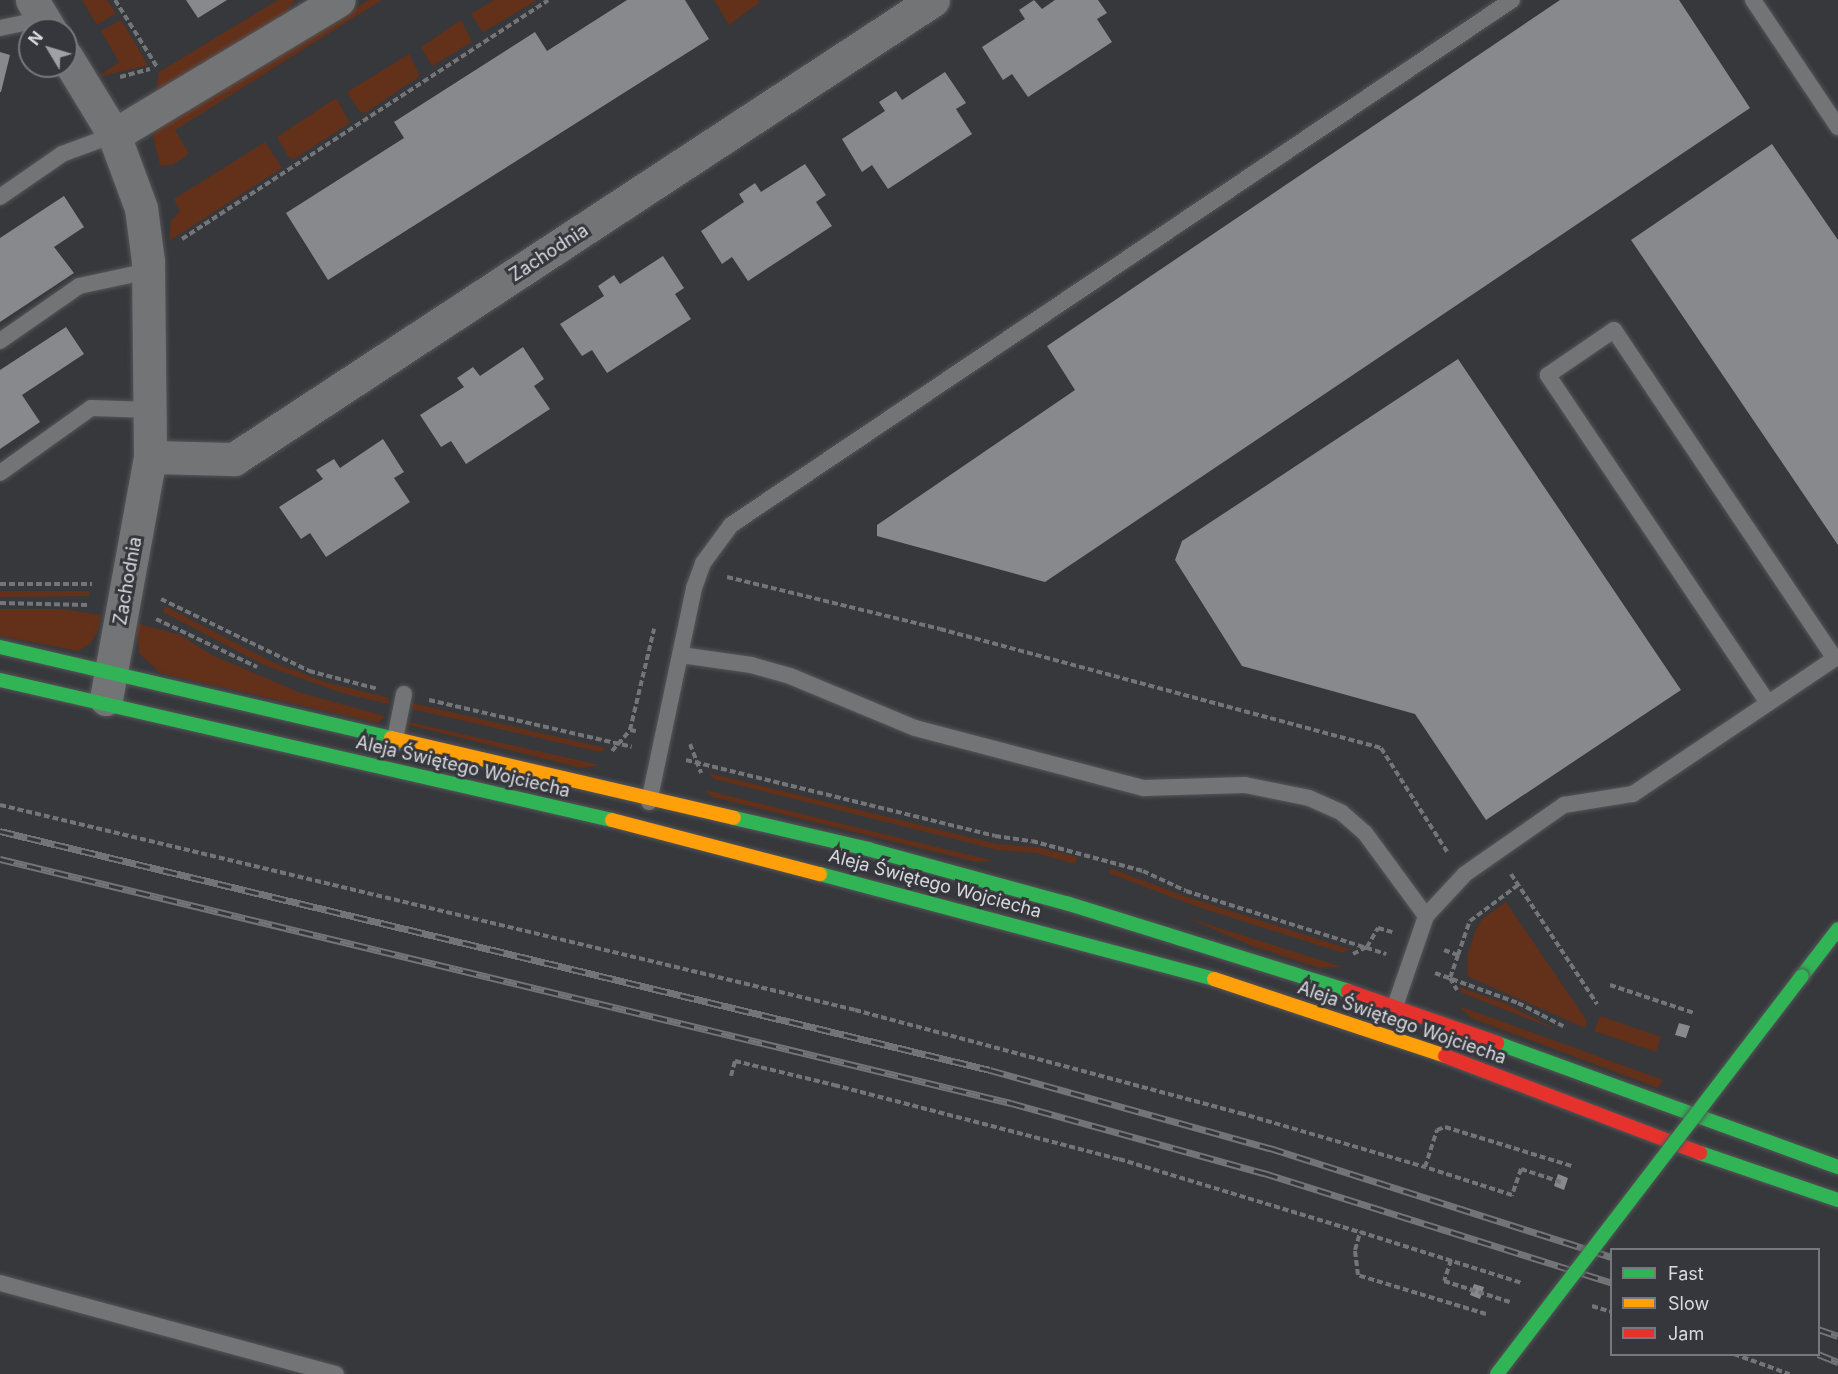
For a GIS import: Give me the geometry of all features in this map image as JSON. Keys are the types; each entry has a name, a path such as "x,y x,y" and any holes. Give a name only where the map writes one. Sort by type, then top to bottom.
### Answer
{"street":[{"path":"114,135 339,0"},
{"name":"Zachodnia","path":"150,457 234,459 933,0"},
{"name":"Zachodnia","path":"78,76 114,135 141,208 148,266 152,410 150,457 108,689"},
{"name":"Aleja Świętego Wojciecha","path":"0,646 108,689 388,768 643,827 1149,960 1386,1033 1764,1177 1838,1200"},
{"name":"Aleja Świętego Wojciecha","path":"0,680 108,689 396,738 868,849 1066,903 1395,1006 1838,1167"},
{"path":"1497,1374 1838,929"}],"lane":[{"path":"643,827 700,571 718,541 753,508 1512,0"},
{"path":"1753,0 1838,128"},
{"path":"0,28 42,16"},
{"path":"0,197 62,154 114,135"},
{"path":"0,340 79,286 148,266"},
{"path":"1386,1033 1425,916 1451,886 1563,805 1633,794 1836,658 1614,330 1548,375 1768,703"},
{"path":"0,473 91,408 152,410"},
{"path":"681,655 751,665 790,676 915,728 1144,788 1245,784 1309,798 1342,813 1365,833 1425,916"},
{"path":"388,768 404,694"},
{"path":"0,1283 336,1374"}],"path":[{"path":"115,0 157,68"},
{"path":"148,266 548,0"},
{"path":"115,78 157,68 167,62"},
{"path":"700,571 828,600 1382,748 1446,854 1455,848"},
{"path":"0,584 88,584 166,601 227,634 309,671 660,753 995,836 1032,840 1143,871 1186,891 1367,947 1518,1003 1567,1030"},
{"path":"630,730 656,620"},
{"path":"0,805 866,1013 1250,1116 1512,1195 1521,1169 1561,1182"},
{"path":"1496,852 1596,1004"},
{"path":"1458,955 1470,921 1518,885"},
{"path":"1610,985 1694,1013"},
{"path":"731,1076 735,1061 857,1090 1119,1159 1528,1285"},
{"path":"1425,1167 1437,1130 1444,1127 1572,1166"},
{"path":"1360,1232 1355,1250 1358,1275 1486,1314"},
{"path":"1451,1260 1444,1281 1510,1302"},
{"path":"1581,1302 1610,1312"},
{"path":"1740,1356 1789,1374"}],"shaded area":[{"path":"82,0 107,0 116,13 97,25"},
{"path":"278,0 295,0 287,12 156,91 159,72"},
{"path":"369,0 382,0 175,130 189,154 172,165 160,165 152,132"},
{"path":"494,0 537,0 483,32 471,14"},
{"path":"714,0 758,0 760,2 729,25"},
{"path":"121,20 148,65 98,77 119,62 101,31"},
{"path":"461,20 472,42 432,66 421,47"},
{"path":"409,54 420,76 365,113 360,112 347,92"},
{"path":"336,98 350,123 294,159 289,157 277,137"},
{"path":"265,142 282,168 169,241 171,221 180,211 174,199"},
{"path":"0,591 89,591 89,596 0,597"},
{"path":"165,606 272,662 325,682 389,698 388,704 342,693 264,665 163,612"},
{"path":"0,609 62,609 101,615 98,631 90,644 78,651 0,636"},
{"path":"136,623 180,635 212,655 301,693 385,716 378,723 160,673 139,653"},
{"path":"412,703 606,748 600,752 412,709"},
{"path":"409,722 600,765 581,768 409,725"},
{"path":"709,773 997,844 1037,847 1077,857 1075,864 1037,853 998,850 714,779"},
{"path":"705,790 994,861 976,862 712,797"},
{"path":"1110,868 1184,896 1349,949 1343,953 1192,905 1109,873"},
{"path":"1506,902 1587,1021 1585,1028 1467,976 1468,953 1476,929 1482,919"},
{"path":"1185,917 1342,967 1319,968 1252,946"},
{"path":"1459,987 1507,1004 1557,1030 1462,993"},
{"path":"1459,1006 1663,1080 1658,1088 1471,1018"},
{"path":"1600,1016 1661,1037 1656,1052 1594,1031"}],"building":[{"path":"186,0 227,0 198,18"},
{"path":"627,0 685,0 709,39 328,280 286,213 404,138 394,122 535,32 547,51"},
{"path":"1034,0 1042,9 1055,0 1098,0 1107,13 1097,19 1112,42 1028,97 1012,74 1003,80 982,47 1025,19 1019,10"},
{"path":"1560,0 1679,0 1750,108 1045,582 877,536 877,525 1075,390 1047,346"},
{"path":"0,52 10,55 1,92 0,92"},
{"path":"945,72 966,103 956,109 972,134 888,189 872,165 862,172 842,139 885,111 879,102 896,91 902,100"},
{"path":"1772,144 1838,240 1838,545 1631,240"},
{"path":"805,164 826,195 816,202 832,226 748,281 732,257 722,264 701,231 744,202 739,194 755,183 761,192"},
{"path":"64,196 84,227 54,247 74,273 0,322 0,238"},
{"path":"663,256 684,288 675,294 691,319 607,373 592,350 582,356 560,324 604,296 598,286 614,275 620,284"},
{"path":"66,327 84,354 22,395 40,422 0,449 0,370"},
{"path":"523,347 544,379 534,386 550,409 466,464 451,441 441,447 420,415 464,387 457,378 473,367 480,376"},
{"path":"1458,359 1681,690 1486,820 1415,714 1242,666 1175,560 1182,541"},
{"path":"383,439 404,472 394,478 410,502 326,557 310,533 301,539 279,507 323,479 316,470 334,459 340,468"},
{"path":"1679,1023 1690,1026 1686,1038 1675,1035"},
{"path":"1558,1174 1568,1178 1564,1190 1554,1186"},
{"path":"1474,1284 1484,1287 1480,1299 1470,1295"}],"railway":[{"path":"0,831 990,1070 1270,1148 1610,1256"},
{"path":"0,859 1011,1103 1264,1173 1610,1282"},
{"path":"1820,1330 1838,1336"},
{"path":"1820,1355 1838,1362"}],"traffic: fast":[{"path":"0,647 391,738"},
{"path":"0,680 612,820"},
{"path":"734,818 868,849 1066,903 1348,991"},
{"path":"820,874 1214,979"},
{"path":"1802,976 1838,929"},
{"path":"1497,1374 1802,976"},
{"path":"1497,1043 1838,1167"},
{"path":"1700,1153 1838,1200"}],"traffic: slow":[{"path":"391,738 734,818"},
{"path":"612,820 820,874"},
{"path":"1214,979 1445,1056"}],"traffic: jam":[{"path":"1348,991 1497,1043"},
{"path":"1445,1056 1700,1153"}]}
